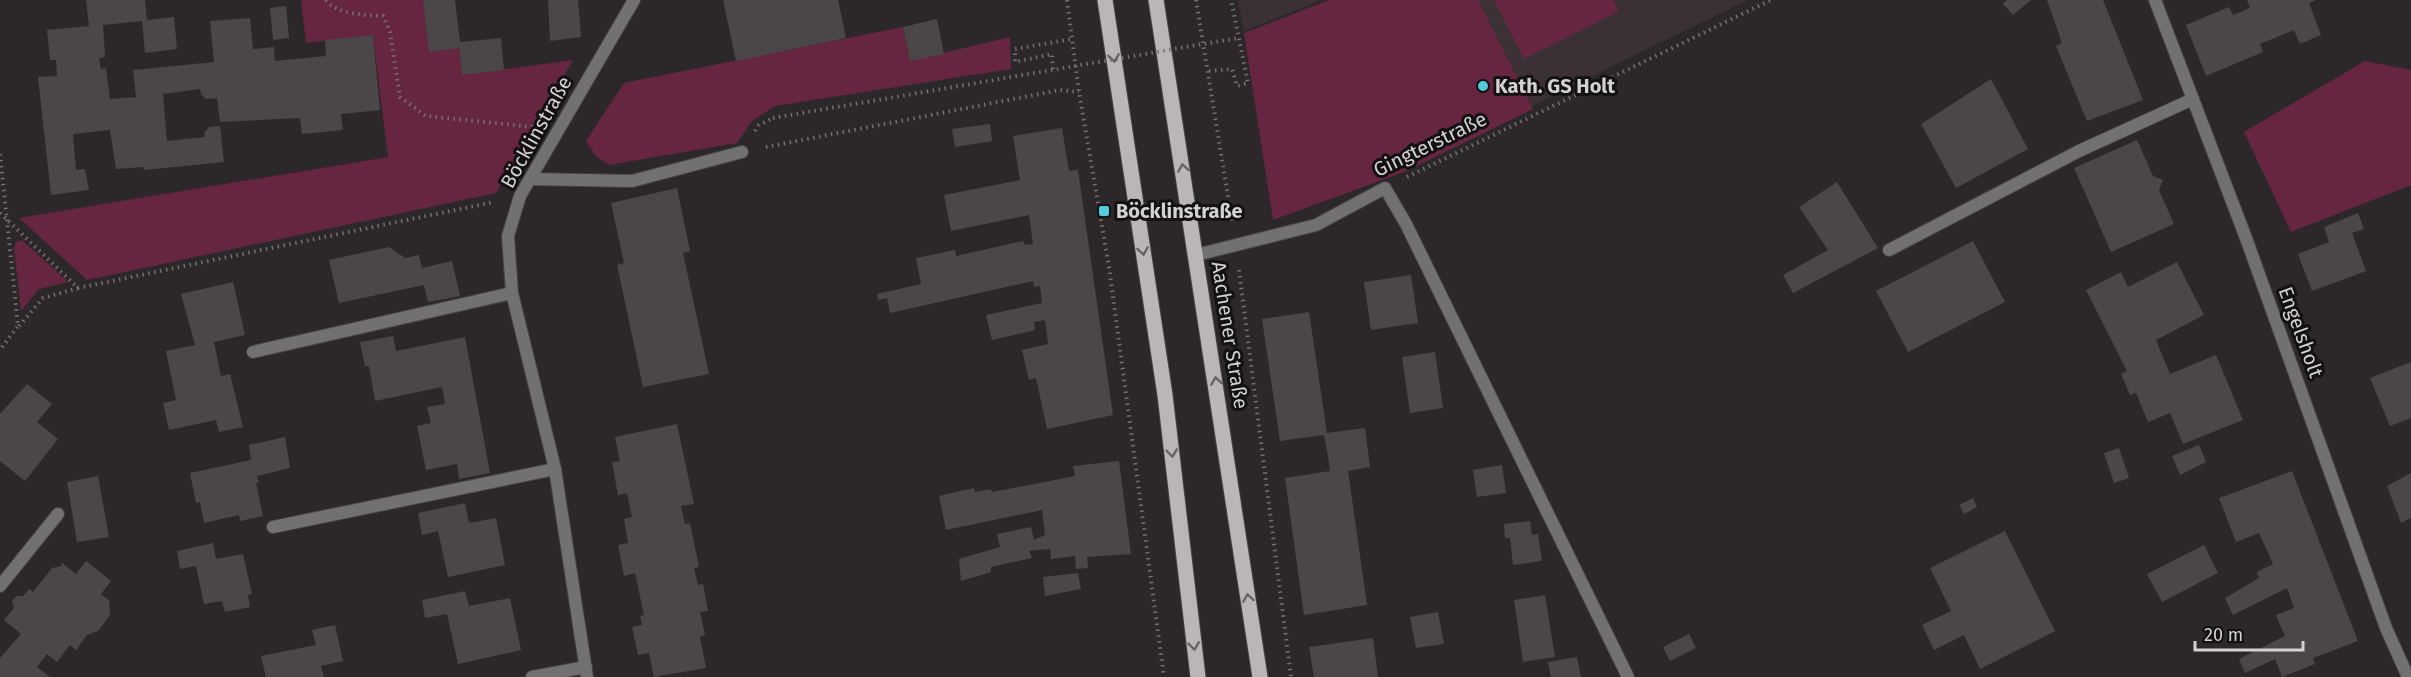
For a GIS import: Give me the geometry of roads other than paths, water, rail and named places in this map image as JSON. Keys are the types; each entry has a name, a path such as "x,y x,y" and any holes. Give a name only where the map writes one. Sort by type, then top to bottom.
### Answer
{"main road":[{"path":"1105,0 1165,395 1198,677"},
{"name":"Aachener Straße","path":"1156,0 1260,677"}],"street":[{"name":"Böcklinstraße","path":"586,672 555,469 512,293 508,236 520,196 634,0"},
{"name":"Engelsholt","path":"2155,0 2258,271 2385,628 2408,677"},
{"path":"1888,250 2079,152 2193,99"},
{"path":"530,179 632,181 742,152"},
{"name":"Gingterstraße","path":"1196,255 1236,247 1316,225 1385,188 1406,224 1628,677"},
{"path":"253,352 512,293"},
{"path":"273,527 555,469"},
{"path":"0,586 58,514"},
{"path":"532,677 586,672"}],"place":[{"name":"Kath. GS Holt","path":"1483,86"},
{"name":"Böcklinstraße","path":"1104,211"}]}
